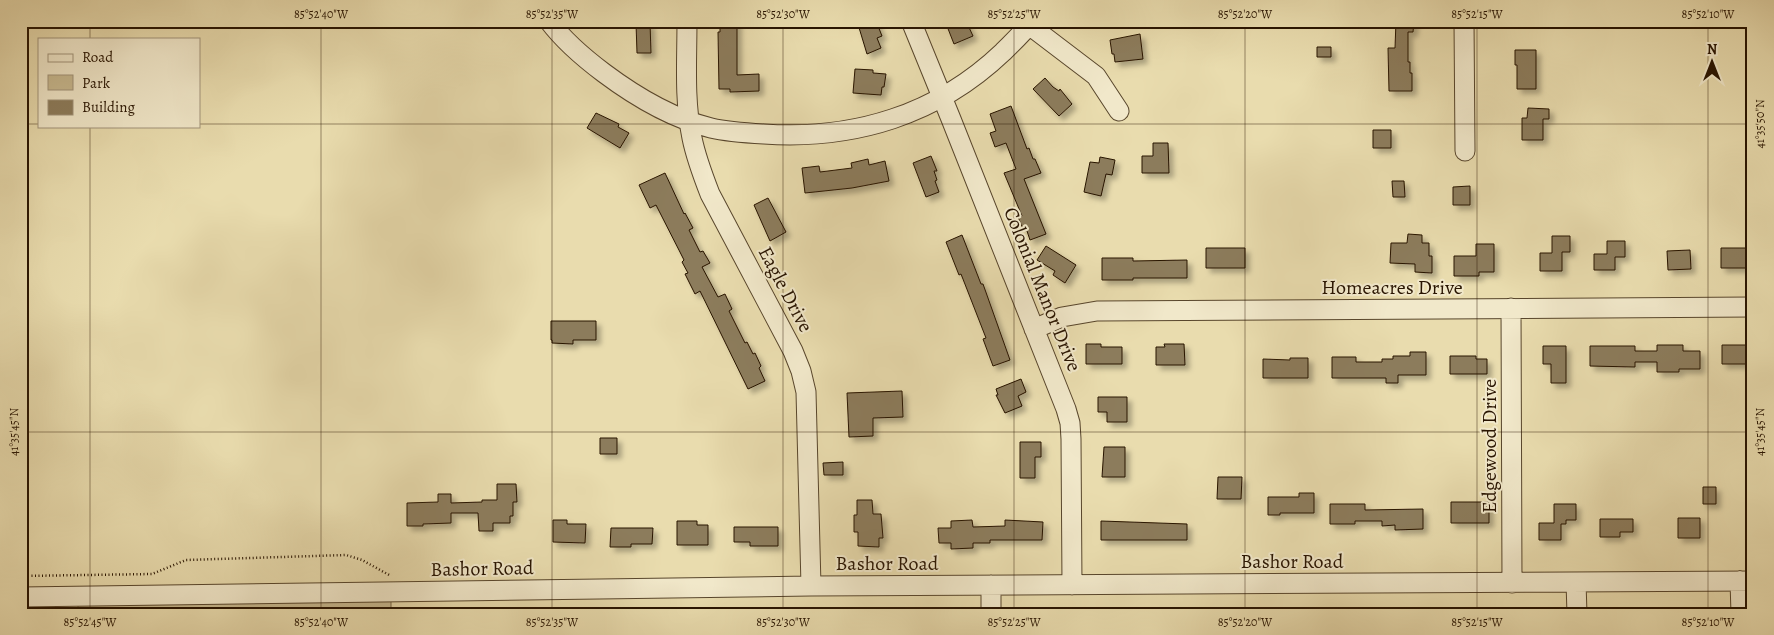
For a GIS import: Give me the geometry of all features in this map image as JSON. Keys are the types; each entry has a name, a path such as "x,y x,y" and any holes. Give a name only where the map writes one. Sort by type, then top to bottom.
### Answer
{"street":[{"path":"549,21 588,61 626,90 656,107 689,121 711,128 736,132 779,135 816,134 855,129 888,121 918,110 972,78 991,63 1031,23 1096,76 1118,111"},
{"name":"Eagle Drive","path":"687,21 687,100 695,152 710,194 780,325 801,371 806,392 811,586"},
{"name":"Colonial Manor Drive","path":"911,21 1061,395 1070,423 1072,455 1072,585"},
{"path":"1464,21 1465,151"},
{"name":"Homeacres Drive","path":"1034,329 1062,317 1097,311 1753,307"},
{"name":"Edgewood Drive","path":"1511,308 1512,583"},
{"path":"1745,611 1747,581"},
{"name":"Bashor Road","path":"21,596 811,586 1747,581"},
{"path":"1576,582 1577,614"},
{"path":"990,586 991,614"}],"path":[{"path":"21,576 152,574 186,560 346,555 362,560 393,577"}],"green space":[{"path":"391,601 391,614 78,614 78,602"}],"building":[{"path":"720,21 737,21 737,75 759,74 759,91 730,92 730,89 719,89 718,32 720,32"},
{"path":"857,21 876,21 882,36 877,38 881,48 867,54"},
{"path":"945,21 966,21 973,36 954,44"},
{"path":"1396,21 1414,21 1413,32 1408,32 1408,62 1410,62 1410,73 1412,73 1412,91 1389,91 1388,48 1395,48"},
{"path":"636,23 650,23 651,53 637,53"},
{"path":"1140,34 1143,59 1115,62 1110,40"},
{"path":"1317,47 1331,47 1331,57 1317,57"},
{"path":"1515,50 1536,50 1536,89 1517,89"},
{"path":"855,69 873,70 873,73 886,74 881,95 853,93"},
{"path":"1045,78 1053,87 1059,91 1060,89 1072,104 1059,116 1033,89"},
{"path":"1011,106 1027,149 1029,148 1041,173 1024,179 1046,234 1030,240 1026,228 1023,229 1018,217 1022,216 1004,173 1016,169 1006,143 995,147 990,133 996,131 990,114"},
{"path":"1528,108 1549,109 1549,119 1543,119 1543,140 1522,140 1522,118 1527,118"},
{"path":"596,113 619,124 618,127 629,133 620,148 587,128"},
{"path":"1373,130 1391,130 1391,148 1373,148"},
{"path":"1153,143 1168,143 1169,173 1142,173 1142,156 1153,156"},
{"path":"931,156 937,171 934,171 939,192 926,197 913,163"},
{"path":"1100,157 1115,160 1112,175 1106,174 1101,196 1084,192 1090,162 1099,163"},
{"path":"868,159 869,165 885,161 889,181 852,188 805,193 802,168 819,166 820,172 852,168 851,163"},
{"path":"665,173 684,214 693,228 689,230 700,252 703,251 710,263 702,267 718,297 725,294 732,309 729,311 745,343 747,342 753,354 755,353 761,366 759,368 765,381 748,389 700,291 695,294 685,274 688,273 682,262 684,260 656,205 650,208 639,185"},
{"path":"1392,181 1404,181 1405,197 1393,197"},
{"path":"1470,186 1470,205 1453,205 1453,187"},
{"path":"768,198 786,232 770,241 754,205"},
{"path":"1408,234 1422,235 1422,243 1429,243 1429,256 1432,256 1432,273 1415,272 1415,264 1390,263 1391,243 1407,243"},
{"path":"962,235 981,284 983,284 1010,360 993,366 983,339 986,338 961,274 959,275 946,242"},
{"path":"1552,236 1570,236 1570,252 1562,252 1562,271 1540,271 1540,253 1552,253"},
{"path":"1607,241 1625,241 1625,257 1615,257 1615,270 1594,270 1594,254 1607,254"},
{"path":"1476,244 1494,244 1494,272 1479,272 1479,276 1454,276 1454,256 1476,256"},
{"path":"1046,246 1076,265 1065,283 1053,275 1055,271 1037,260"},
{"path":"1206,248 1245,248 1245,268 1206,268"},
{"path":"1721,248 1753,248 1753,268 1721,268"},
{"path":"1690,250 1691,269 1668,270 1667,251"},
{"path":"1102,258 1133,258 1133,261 1187,260 1187,278 1102,280"},
{"path":"551,321 596,321 596,340 573,340 573,344 552,343"},
{"path":"1086,344 1101,344 1101,347 1122,347 1122,364 1086,364"},
{"path":"1164,344 1184,344 1185,365 1156,365 1156,347 1165,347"},
{"path":"1657,345 1683,345 1683,351 1700,351 1700,369 1679,369 1679,372 1657,372 1657,362 1635,362 1635,367 1590,366 1590,346 1635,346 1635,351 1657,351"},
{"path":"1722,345 1753,345 1753,364 1722,364"},
{"path":"1543,346 1566,346 1566,383 1551,383 1551,364 1543,364"},
{"path":"1410,352 1426,352 1426,375 1398,375 1398,383 1386,383 1386,378 1332,378 1332,357 1356,357 1356,362 1382,362 1382,359 1393,359 1393,356 1410,356"},
{"path":"1450,356 1476,356 1476,359 1487,359 1487,374 1450,374"},
{"path":"1290,358 1308,358 1308,378 1263,378 1263,359 1290,360"},
{"path":"1021,379 1026,392 1018,396 1022,406 1005,413 996,395 998,395 996,389"},
{"path":"902,391 903,417 873,418 873,436 849,437 847,393"},
{"path":"1098,397 1127,397 1127,422 1107,422 1107,412 1098,412"},
{"path":"600,438 617,438 617,454 600,454"},
{"path":"1020,442 1041,442 1041,457 1035,457 1035,478 1020,478"},
{"path":"1104,447 1125,447 1125,477 1102,477"},
{"path":"843,462 843,475 824,475 823,463"},
{"path":"1218,477 1242,477 1241,499 1217,499"},
{"path":"497,484 516,484 517,502 513,502 513,516 510,516 510,523 493,523 493,531 479,531 478,513 451,513 451,523 407,526 407,503 438,502 438,494 451,494 451,503 497,500"},
{"path":"1703,487 1716,487 1716,504 1703,504"},
{"path":"1299,493 1314,493 1314,513 1268,515 1268,497 1299,497"},
{"path":"857,500 872,500 873,514 881,514 883,538 879,538 879,547 858,546 858,532 854,532 854,515 857,515"},
{"path":"1451,502 1489,502 1489,523 1451,523"},
{"path":"1330,504 1365,504 1365,510 1423,509 1423,529 1395,530 1395,525 1382,526 1382,521 1355,521 1355,524 1330,524"},
{"path":"1554,504 1576,504 1576,520 1566,520 1566,524 1561,524 1561,540 1539,540 1539,523 1554,523"},
{"path":"1678,518 1700,518 1700,538 1678,538"},
{"path":"1600,519 1633,519 1633,532 1620,532 1620,537 1600,537"},
{"path":"553,520 567,520 567,524 586,524 585,543 553,542"},
{"path":"972,520 973,527 1005,526 1005,520 1043,522 1042,540 990,540 990,543 973,543 973,548 951,549 951,543 939,543 938,528 951,528 951,521"},
{"path":"677,521 697,521 697,525 708,525 708,545 677,545"},
{"path":"1101,521 1187,524 1187,540 1101,540"},
{"path":"734,527 778,527 778,546 750,546 750,542 734,542"},
{"path":"611,528 653,528 652,544 610,547"}]}
